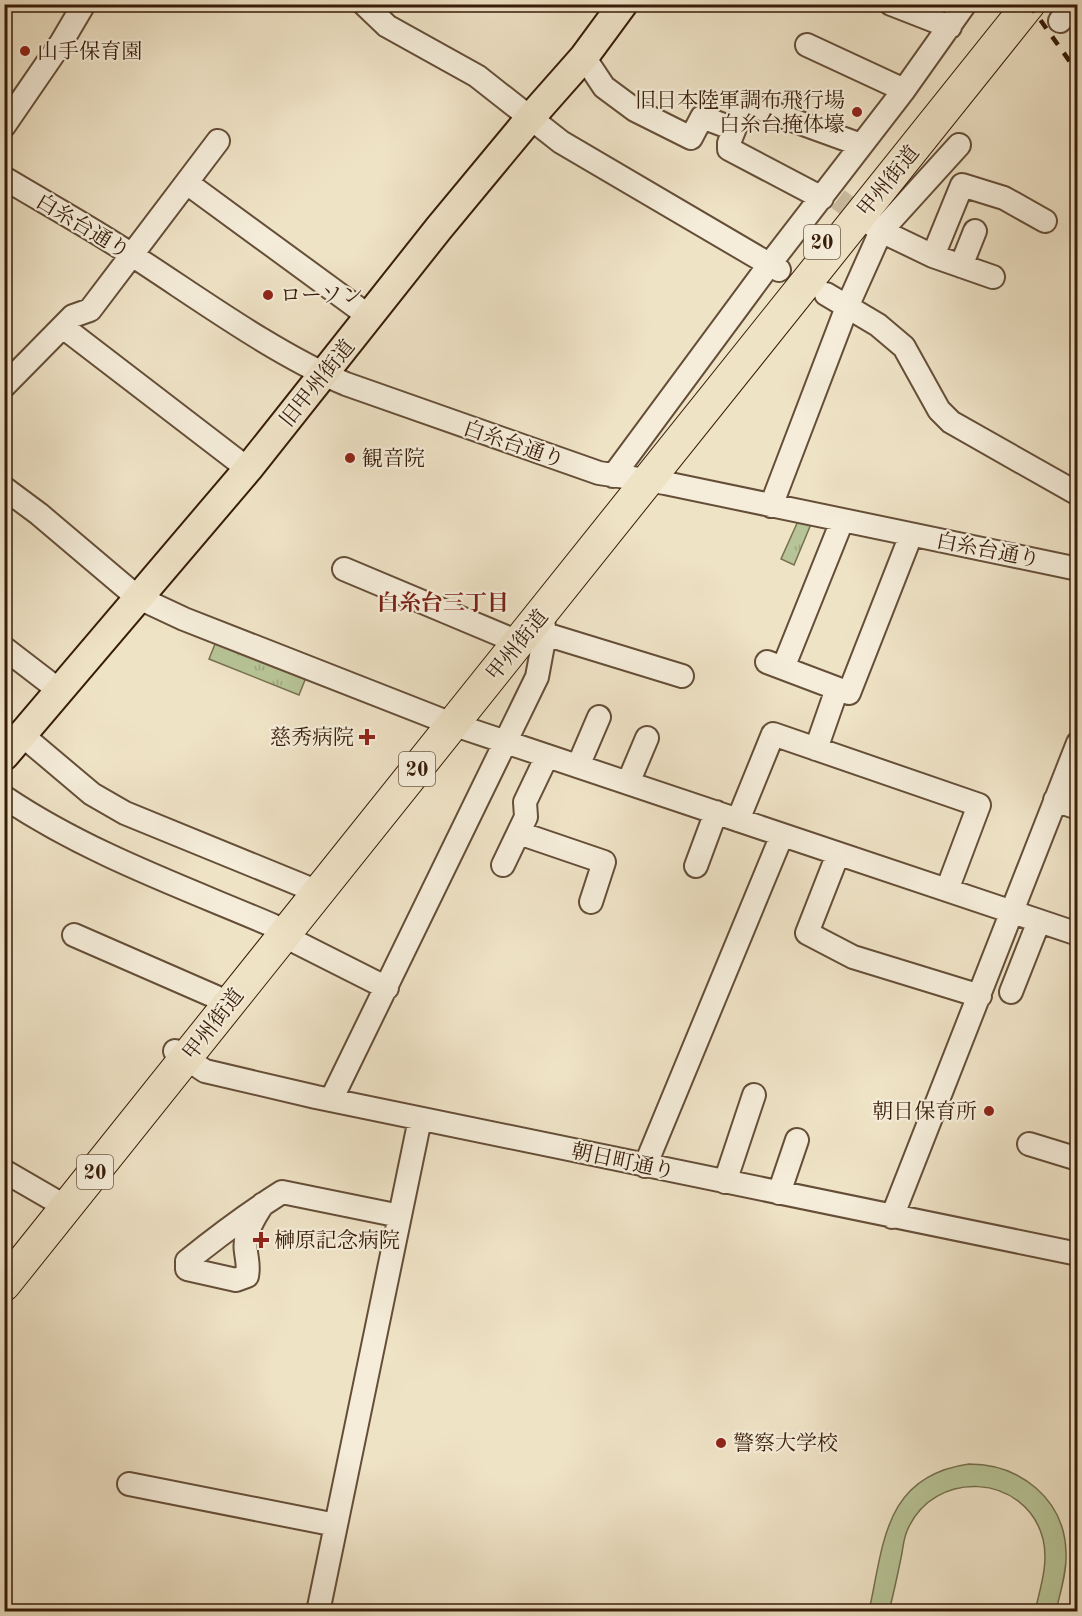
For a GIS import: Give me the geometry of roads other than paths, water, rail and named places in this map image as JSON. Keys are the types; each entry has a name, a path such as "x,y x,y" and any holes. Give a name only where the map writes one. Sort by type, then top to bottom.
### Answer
{"highway":[{"name":"甲州街道","path":"4,1285 180,1055 446,721 506,637 631,478 1021,6"},
{"name":"甲州街道","path":"4,1262 54,1200 180,1055 216,997 279,931 306,886 446,721 544,624 631,478"}],"main road":[{"name":"旧甲州街道","path":"13,745 248,469 531,117 584,57 623,4"}],"street":[{"path":"4,126 61,43 84,4"},
{"path":"364,4 387,26 477,76 561,142 774,267"},
{"path":"891,4 950,27"},
{"path":"631,478 774,267 829,196 861,145 904,90 965,4"},
{"path":"807,45 904,90"},
{"path":"584,57 604,87 635,110 691,138 702,117 734,129"},
{"path":"829,196 729,149 729,143 745,103 861,145"},
{"path":"4,386 73,316 90,310 218,141"},
{"path":"771,506 847,307 874,226 959,145"},
{"name":"白糸台通り","path":"4,178 131,254 230,319 323,374 346,384 581,467 1077,568"},
{"path":"187,183 370,317"},
{"path":"933,256 962,185 1004,198 1044,221"},
{"path":"874,226 933,256 993,277"},
{"path":"961,266 975,231"},
{"path":"826,294 878,325 904,347 939,410 951,422 1077,495"},
{"path":"63,327 248,469"},
{"path":"4,488 39,514 138,597 184,619 505,742 1077,934"},
{"path":"842,521 775,665 849,693 911,535"},
{"path":"344,569 506,637"},
{"path":"331,1100 537,677 544,624 682,676"},
{"path":"4,648 60,691"},
{"path":"816,749 837,689"},
{"path":"578,766 599,717"},
{"path":"738,820 773,734 979,805 947,890"},
{"path":"628,783 647,738"},
{"path":"892,1217 1077,743"},
{"path":"13,745 125,813 306,886"},
{"path":"503,865 526,817 525,802 547,756"},
{"path":"4,797 29,814 94,849 279,931 387,988"},
{"path":"1055,800 1077,808"},
{"path":"696,866 716,812"},
{"path":"519,833 604,862 591,902"},
{"path":"645,1166 782,835"},
{"path":"838,854 807,933 854,957 980,996"},
{"path":"1011,992 1039,921"},
{"path":"74,935 216,997"},
{"name":"朝日町通り","path":"180,1055 206,1071 331,1100 1077,1254"},
{"path":"725,1182 754,1095"},
{"path":"318,1611 420,1119"},
{"path":"779,1193 797,1140"},
{"path":"1029,1144 1077,1160"},
{"path":"4,1171 54,1200"},
{"path":"263,1204 246,1239 249,1268 247,1276 240,1280 187,1269 187,1261 220,1235 263,1204 282,1192 400,1216"},
{"path":"220,1235 228,1236 246,1251"},
{"path":"129,1484 336,1525"}],"tunnel":[{"path":"838,199 867,221"}],"railway":[{"path":"1029,4 1078,73"}],"place":[{"name":"山手保育園","path":"25,51"},
{"name":"旧日本陸軍調布飛行場 白糸台掩体壕","path":"857,112"},
{"name":"ローソン","path":"268,295"},
{"name":"観音院","path":"350,458"},
{"name":"慈秀病院","path":"367,737"},
{"name":"朝日保育所","path":"989,1111"},
{"name":"榊原記念病院","path":"261,1240"},
{"name":"警察大学校","path":"721,1443"}],"district":[{"name":"白糸台三丁目","path":"443,602"}]}
